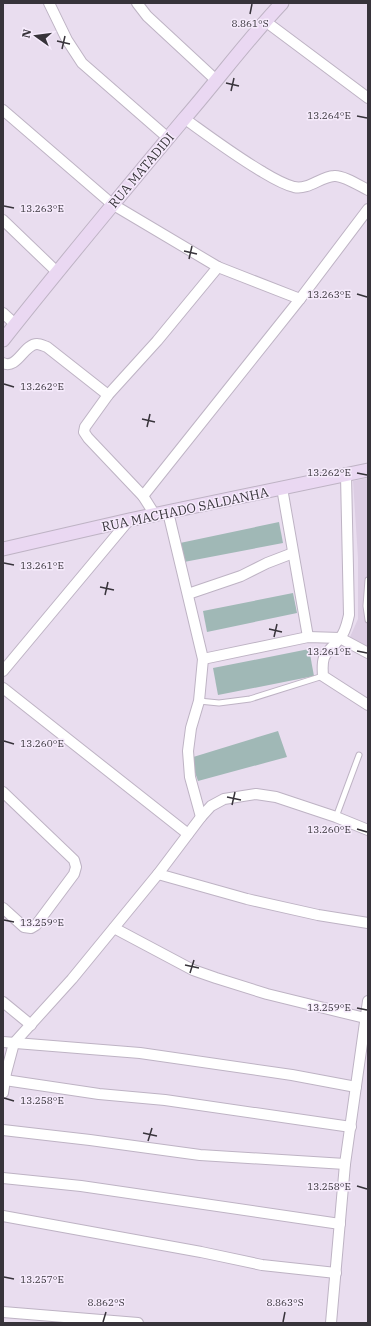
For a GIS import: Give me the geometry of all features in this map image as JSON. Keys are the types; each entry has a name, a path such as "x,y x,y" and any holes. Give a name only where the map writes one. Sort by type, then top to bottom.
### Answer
{"street":[{"path":"50,3 66,40 82,63 168,138"},
{"path":"136,3 147,16 216,80"},
{"name":"RUA MATADIDI","path":"3,340 112,204 265,21 282,3"},
{"path":"265,21 368,98"},
{"path":"3,110 112,204 218,266 300,299"},
{"path":"184,119 233,154 279,182 300,187 311,185 323,178 335,175 368,190"},
{"path":"143,496 300,299 368,209"},
{"path":"3,220 57,272"},
{"path":"155,514 143,496 88,438 84,432 85,427 108,395 157,341 218,266"},
{"path":"3,313 15,324"},
{"path":"3,363 6,365 12,364 31,346 38,344 47,347 108,395"},
{"name":"RUA MACHADO SALDANHA","path":"3,549 155,514 368,470"},
{"path":"346,475 349,615 346,629 340,638 328,650 322,662 323,676 368,705"},
{"path":"282,488 308,637"},
{"path":"168,512 203,659 199,701 191,728 188,751 190,777 201,817"},
{"path":"3,671 129,520"},
{"path":"188,594 241,576 267,563 293,553"},
{"path":"203,659 308,637 340,638 368,653"},
{"path":"3,688 188,834"},
{"path":"3,792 74,860 76,867 74,874 41,918 31,928 24,927 3,908"},
{"path":"3,1093 14,1043 72,979 158,874 211,806 224,799 256,794 276,797 336,817 368,830"},
{"path":"158,874 247,899 318,915 368,923"},
{"path":"114,928 193,970 267,994 365,1018"},
{"path":"332,1323 345,1164 368,1001"},
{"path":"3,1002 31,1025"},
{"path":"3,1042 140,1053 292,1075 356,1087"},
{"path":"5,1080 99,1094 165,1100 351,1127"},
{"path":"3,1130 200,1155 345,1164"},
{"path":"3,1178 81,1186 340,1224"},
{"path":"3,1216 262,1265 336,1274"},
{"path":"3,1312 16,1318 138,1323"}],"lane":[{"path":"368,580 366,606 368,620"},
{"path":"199,701 219,703 250,699 323,676"},
{"path":"336,817 359,755"}],"shaded area":[{"path":"368,478 368,647 350,637 358,619 358,558 353,481"}],"building":[{"path":"279,522 283,543 184,562 180,543"},
{"path":"293,593 297,613 207,632 203,611"},
{"path":"309,649 314,676 218,695 213,668"},
{"path":"278,731 287,757 198,781 190,758"}]}
